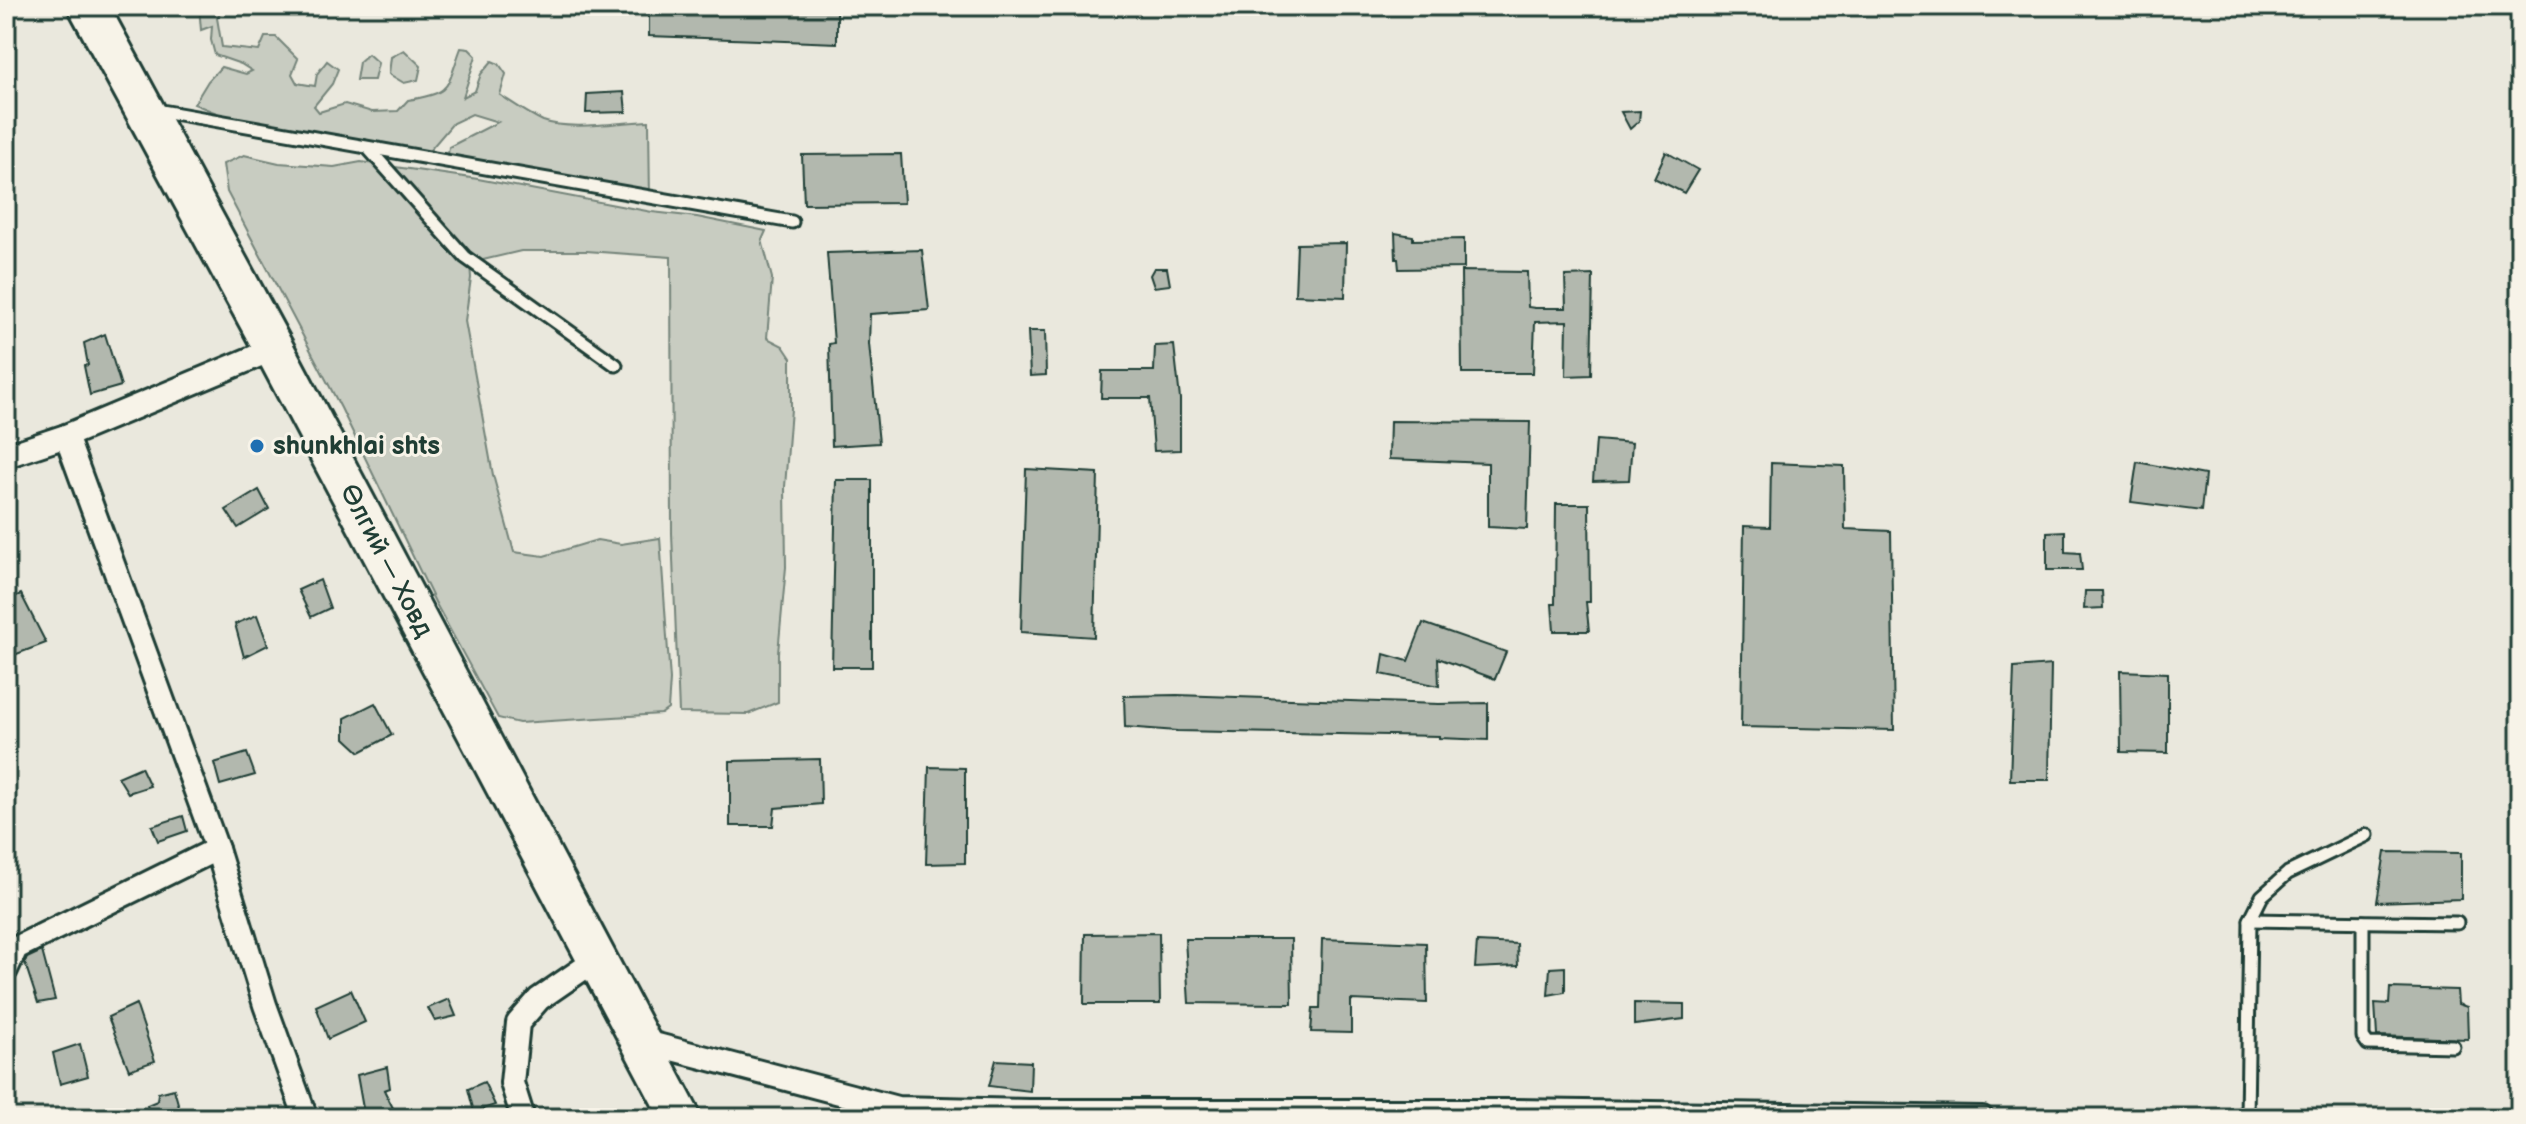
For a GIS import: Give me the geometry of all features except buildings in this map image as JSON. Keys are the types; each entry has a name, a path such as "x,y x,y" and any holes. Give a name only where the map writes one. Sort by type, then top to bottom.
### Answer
{"highway":[{"name":"Өлгий — Ховд","path":"88,6 274,349 681,1118"}],"street":[{"path":"6,456 66,436 274,349"},
{"path":"66,436 217,849 265,1005 306,1118"},
{"path":"6,970 16,948 217,849"},
{"path":"523,1118 512,1083 518,1023 539,999 597,959"},
{"path":"638,1040 897,1108 1514,1111 1982,1118"}],"lane":[{"path":"143,107 792,222"},
{"path":"367,148 465,257 616,365"},
{"path":"2247,1118 2250,920 2262,896 2288,873 2367,835"},
{"path":"2250,920 2457,923"},
{"path":"2363,922 2363,1037 2368,1044 2453,1046"}],"shaded area":[{"path":"199,6 224,6 217,18 222,47 259,51 265,37 276,37 298,59 292,74 297,83 315,86 317,74 327,61 338,69 332,84 314,106 319,112 345,104 372,112 398,111 408,100 433,95 446,86 461,48 469,49 476,56 463,97 475,91 481,74 492,61 499,64 506,74 500,95 543,121 581,126 649,121 650,202 447,163 449,147 498,122 472,114 453,123 425,156 406,156 224,116 194,104 221,67 246,74 252,71 215,55 211,40 212,26 201,30"},
{"path":"404,50 421,66 418,80 404,83 389,74 391,57"},
{"path":"368,54 378,63 374,80 356,80 359,62"},
{"path":"244,155 279,163 334,167 361,162 478,179 766,231 762,240 772,278 767,338 783,346 791,358 785,487 786,567 778,653 778,702 748,714 679,713 672,533 671,257 586,251 521,251 470,263 465,321 493,475 514,552 544,556 597,540 621,544 660,538 670,680 668,709 661,714 519,723 498,718 435,602 341,408 227,192 223,164"}],"place":[{"name":"shunkhlai shts","path":"257,446"}]}
